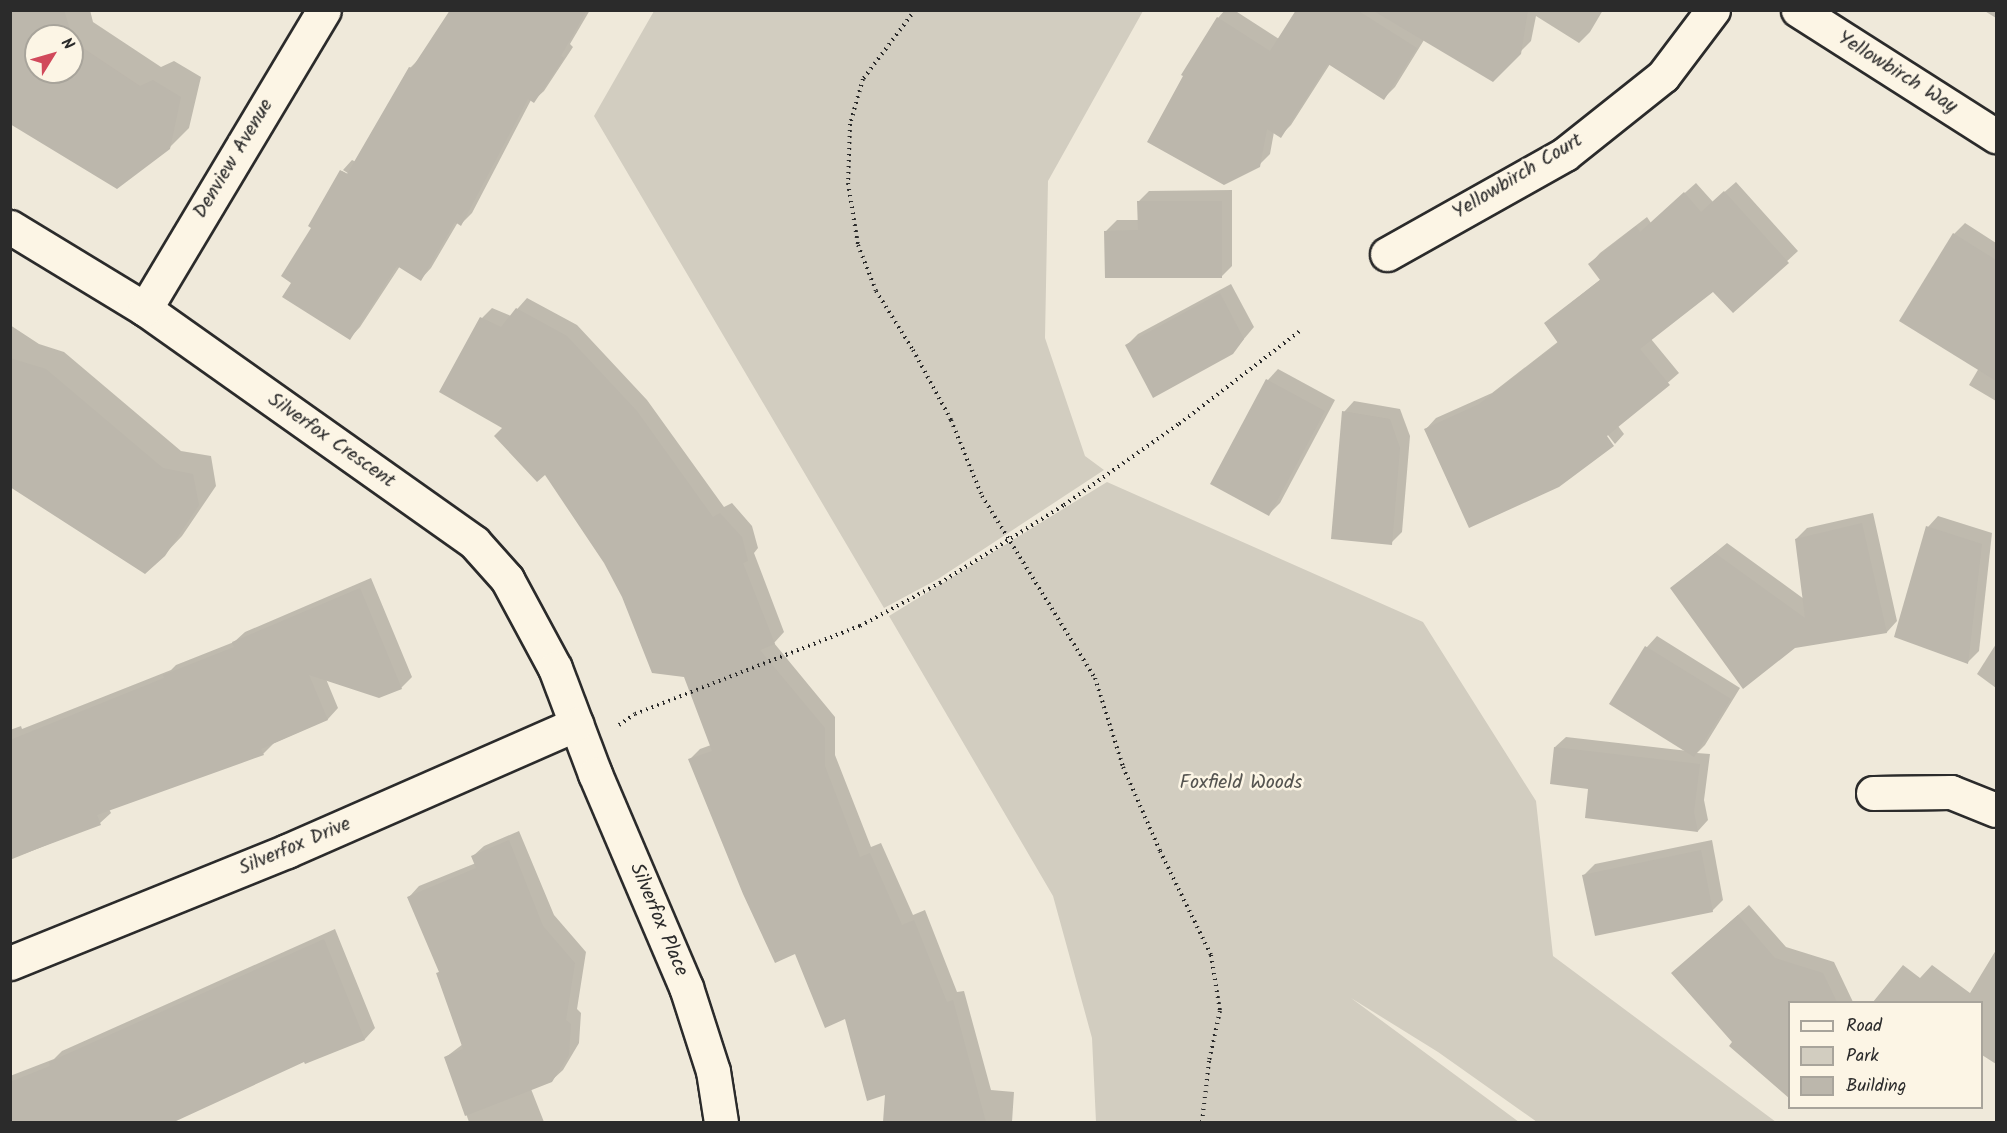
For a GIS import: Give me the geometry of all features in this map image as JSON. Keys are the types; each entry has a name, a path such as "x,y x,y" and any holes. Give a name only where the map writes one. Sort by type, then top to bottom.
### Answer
{"street":[{"name":"Denview Avenue","path":"145,309 324,10"},
{"name":"Yellowbirch Court","path":"1387,254 1564,154 1664,76 1713,10"},
{"name":"Yellowbirch Way","path":"1798,10 1996,136"},
{"name":"Silverfox Crescent","path":"10,226 145,309 474,542 507,579 555,668 576,724"},
{"name":"Silverfox Drive","path":"10,963 287,851 576,724"},
{"name":"Silverfox Place","path":"576,724 686,987 713,1071 721,1122"},
{"path":"1873,793 1951,792 1996,810"}],"path":[{"path":"915,10 863,79 850,124 848,183 858,245 876,291 913,350 951,420 982,496 1007,540 1095,678 1123,767 1160,851 1211,955 1220,1011 1209,1061 1202,1122"},
{"path":"611,730 635,714 860,626 940,583 1179,424 1301,330"}],"green space":[{"path":"654,11 1143,11 1048,181 1045,338 1085,456 1104,470 938,579 884,608 594,116"},
{"name":"Foxfield Woods","path":"1107,482 1423,622 1536,801 1553,956 1776,1122 1537,1122 1438,1052 1351,998 1519,1122 1096,1122 1092,1038 1053,896 889,616"}],"building":[{"path":"10,10 64,10 68,24 24,24 24,84 84,84 84,49 140,86 153,80 181,97 170,149 117,189 10,124"},
{"path":"450,10 587,10 561,56 564,58 534,103 528,99 461,226 455,222 421,281 397,266 350,340 282,297 291,283 281,276 311,228 308,226 340,170 347,174 409,67 412,68"},
{"path":"1296,10 1357,10 1417,48 1384,100 1328,64 1281,138 1267,129 1260,167 1224,185 1147,142 1183,76 1181,75 1217,17 1270,51"},
{"path":"1372,10 1528,10 1521,54 1493,82"},
{"path":"1724,191 1789,263 1733,313 1713,292 1640,349 1670,385 1607,436 1614,446 1559,487 1469,528 1424,429 1479,404 1558,343 1544,323 1600,280 1588,264 1636,226 1640,232 1684,192 1701,212"},
{"path":"1137,201 1222,201 1222,278 1105,278 1104,231 1138,230"},
{"path":"1953,233 1996,260 1996,381 1899,321"},
{"path":"1220,293 1244,339 1233,354 1153,398 1125,345"},
{"path":"516,308 567,336 637,411 713,517 720,513 742,537 748,561 743,563 775,644 760,650 825,728 825,766 860,857 870,853 902,925 914,920 947,1002 953,1000 986,1122 883,1122 885,1095 867,1101 845,1019 825,1028 795,954 775,963 743,894 688,759 712,751 684,677 652,673 622,597 604,563 545,475 537,482 494,436 502,428 439,392 480,317 501,327"},
{"path":"10,358 46,369 163,468 193,474 199,505 165,556 145,574 10,487"},
{"path":"1266,379 1325,411 1269,516 1210,484"},
{"path":"1342,411 1390,419 1400,448 1392,545 1331,539"},
{"path":"1862,523 1887,633 1795,648 1743,689 1670,588 1715,553 1805,618 1795,539"},
{"path":"1926,526 1982,544 1968,664 1894,637"},
{"path":"360,588 402,689 379,698 309,675 328,720 261,749 264,755 97,815 101,825 10,859 10,740 164,678 163,675 234,647 232,642"},
{"path":"1645,646 1731,699 1694,757 1609,704"},
{"path":"1554,747 1700,764 1694,812 1698,832 1585,818 1588,789 1550,784"},
{"path":"509,840 543,926 575,963 566,1020 571,1024 569,1055 552,1082 465,1116 444,1057 463,1049 436,973 439,972 407,897 476,868 471,856"},
{"path":"1701,850 1713,912 1595,936 1582,875"},
{"path":"1738,915 1775,958 1823,973 1837,1001 1788,1001 1788,1097 1729,1046 1732,1042 1671,973"},
{"path":"324,939 365,1040 305,1064 304,1062 174,1122 10,1122 10,1082 50,1066 49,1062"}]}
